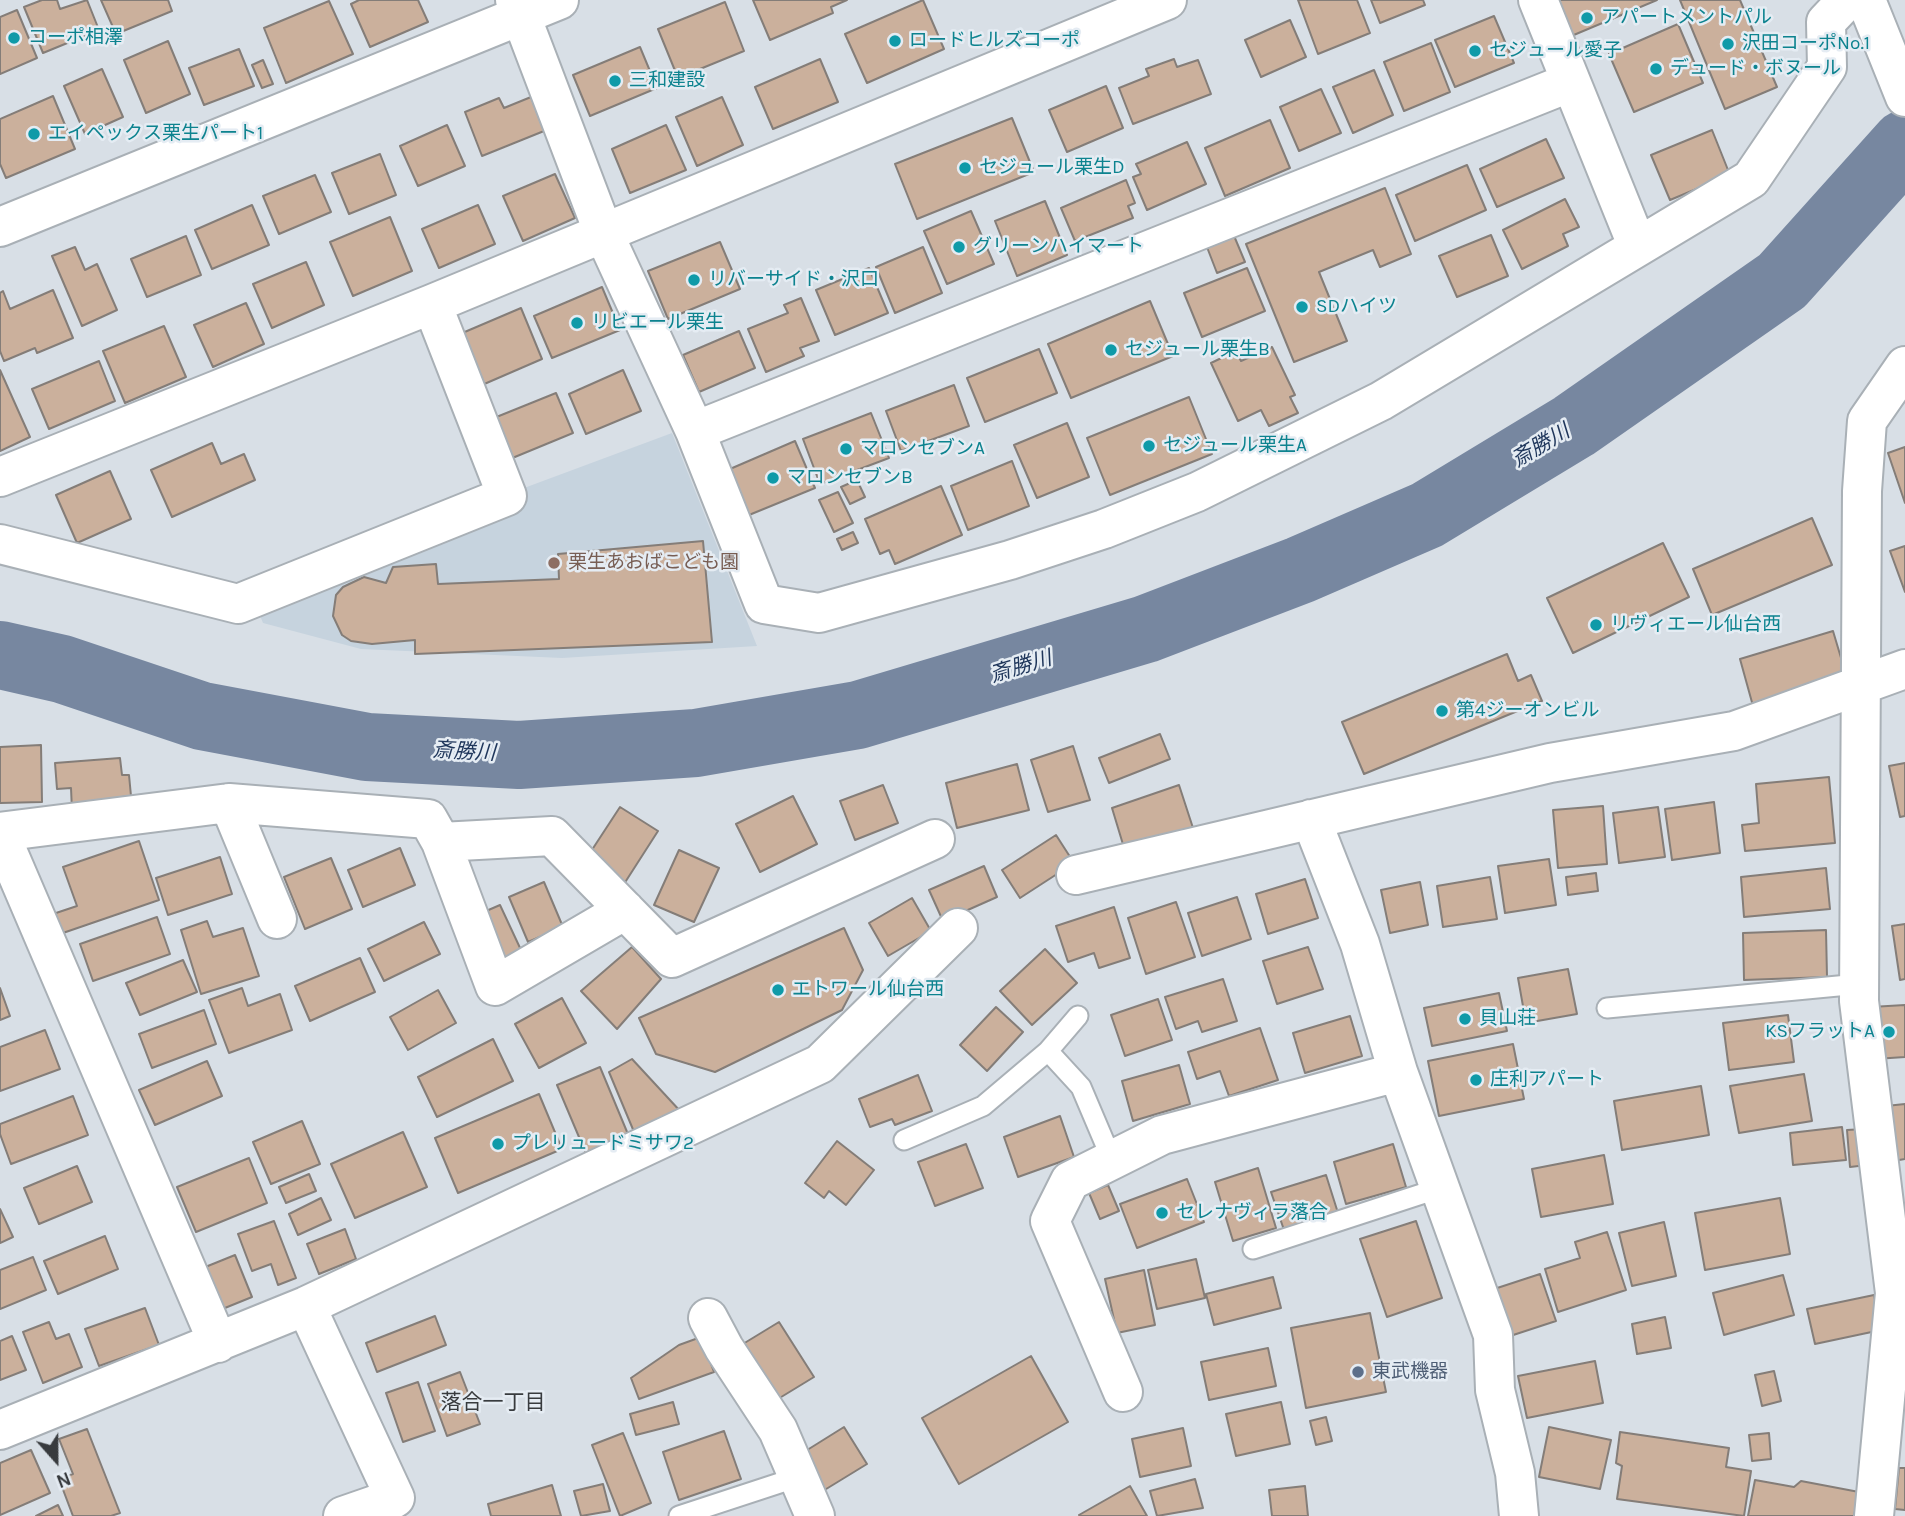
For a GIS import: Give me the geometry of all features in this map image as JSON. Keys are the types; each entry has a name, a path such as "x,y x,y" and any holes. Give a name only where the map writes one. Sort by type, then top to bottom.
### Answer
{"street":[{"path":"0,227 518,8 559,0"},
{"path":"0,477 604,234 1167,0"},
{"path":"1538,0 1637,245"},
{"path":"518,8 604,234 695,431 764,604 819,613 1010,560 1197,492 1381,401 1751,179 1827,67 1826,22 1861,5 1905,97"},
{"path":"695,431 1571,82"},
{"path":"0,544 238,604 507,496 432,304"},
{"path":"1874,1516 1895,1293 1892,1181 1859,984 1863,491 1867,421 1905,366"},
{"path":"1076,875 1550,763 1734,731 1905,669"},
{"path":"229,803 277,919"},
{"path":"218,1343 0,833 229,803 428,819 441,842 495,986 625,910"},
{"path":"1311,820 1360,944 1398,1072 1493,1335 1495,1390 1515,1472 1519,1516"},
{"path":"441,842 552,836 672,958 935,839"},
{"path":"0,1430 306,1306 820,1064 958,928"},
{"path":"1124,1392 1050,1221 1070,1181 1162,1135 1398,1072"},
{"path":"306,1306 395,1498 343,1516"},
{"path":"708,1318 724,1348 778,1430 815,1516"}],"lane":[{"path":"1607,1008 1859,984"},
{"path":"904,1140 983,1106 1048,1051 1078,1016"},
{"path":"1048,1051 1081,1087 1112,1160"},
{"path":"1253,1250 1440,1188"},
{"path":"679,1516 799,1477"}],"shaded area":[{"name":"栗生あおばこども園","path":"672,433 757,646 562,658 361,649 263,623 259,613 516,491"}],"building":[{"path":"42,0 57,0 60,9 87,0 99,30 43,53 24,7"},
{"path":"101,0 168,0 172,11 116,34"},
{"path":"359,0 418,0 428,22 370,47 351,4"},
{"path":"753,0 847,0 831,7 833,13 770,40"},
{"name":"ロードヒルズコーポ","path":"923,0 944,49 867,83 845,34"},
{"path":"1298,0 1357,0 1370,33 1318,54"},
{"path":"1371,0 1423,0 1425,5 1380,23"},
{"name":"アパートメントパル","path":"1554,0 1657,0 1569,37"},
{"name":"沢田コーポNo.1","path":"1680,0 1740,0 1777,87 1725,109"},
{"path":"329,1 353,54 286,83 264,28"},
{"path":"725,2 744,51 678,78 658,29"},
{"name":"コーポ相澤","path":"17,10 37,58 0,74 0,17"},
{"name":"セジュール愛子","path":"1494,16 1514,63 1455,87 1435,40"},
{"path":"1290,20 1306,57 1261,77 1245,40"},
{"name":"デュード・ボヌール","path":"1678,24 1703,83 1634,112 1609,54"},
{"path":"168,41 190,94 146,113 124,60"},
{"path":"1431,43 1450,92 1404,111 1384,62"},
{"name":"三和建設","path":"640,47 657,88 590,116 573,75"},
{"path":"239,49 254,86 204,105 189,68"},
{"path":"820,59 838,102 773,129 755,87"},
{"path":"1174,59 1177,67 1198,60 1211,94 1133,124 1119,88 1149,76 1146,69"},
{"path":"263,60 273,84 262,88 252,65"},
{"path":"102,69 123,117 85,134 64,86"},
{"path":"1374,70 1393,115 1353,133 1333,87"},
{"path":"1106,86 1123,128 1067,152 1049,110"},
{"path":"1321,89 1341,133 1299,151 1280,107"},
{"name":"エイペックス栗生パート1","path":"53,96 75,149 6,178 0,164 0,119"},
{"path":"531,97 544,131 482,156 465,112 499,98 504,108"},
{"path":"722,97 743,145 697,166 676,117"},
{"name":"セジュール栗生D","path":"1012,118 1034,172 917,219 895,164"},
{"path":"1270,120 1290,168 1225,196 1205,148"},
{"path":"447,125 465,166 418,186 400,146"},
{"path":"666,125 686,170 630,193 612,149"},
{"path":"1712,130 1730,175 1670,200 1651,155"},
{"path":"1546,139 1564,178 1497,207 1480,169"},
{"path":"1187,142 1206,184 1147,210 1133,177 1141,174 1136,164"},
{"path":"380,154 396,195 349,214 332,173"},
{"path":"1467,165 1486,210 1415,241 1396,195"},
{"path":"555,174 575,218 523,241 503,196"},
{"path":"315,175 331,212 279,234 263,196"},
{"path":"1126,180 1135,203 1128,206 1133,218 1075,241 1061,208"},
{"name":"SDハイツ","path":"1385,188 1411,254 1380,267 1373,250 1319,272 1347,341 1294,362 1246,244"},
{"path":"1565,199 1579,227 1563,234 1568,246 1522,269 1503,230"},
{"path":"1045,201 1067,255 1017,276 995,221"},
{"path":"252,205 269,245 212,269 195,230"},
{"path":"478,205 495,244 439,268 422,229"},
{"name":"グリーンハイマート","path":"971,211 994,264 947,284 924,231"},
{"path":"390,217 412,271 353,296 330,242"},
{"path":"1232,231 1245,262 1217,273 1205,242"},
{"path":"1491,235 1508,276 1457,297 1439,256"},
{"path":"186,236 201,275 147,297 131,259"},
{"name":"リバーサイド・沢口","path":"720,242 740,289 668,319 648,271"},
{"path":"75,247 85,270 97,264 117,310 82,326 52,256"},
{"path":"923,247 942,293 895,313 876,267"},
{"path":"306,262 324,305 272,328 253,284"},
{"path":"869,268 888,313 835,335 816,290"},
{"path":"1247,268 1265,311 1202,337 1184,293"},
{"name":"リビエール栗生","path":"602,287 620,330 552,358 534,316"},
{"path":"53,290 73,338 37,353 35,348 4,361 0,351 0,293 3,291 10,309"},
{"path":"801,298 819,341 800,348 804,356 766,372 748,329 788,313 784,305"},
{"name":"セジュール栗生B","path":"1150,301 1173,356 1071,398 1048,344"},
{"path":"246,303 264,344 213,367 194,325"},
{"path":"521,308 542,359 482,385 460,334"},
{"path":"164,326 186,377 125,403 103,351"},
{"path":"739,331 755,368 699,392 683,355"},
{"path":"1272,347 1295,395 1290,397 1298,413 1269,426 1261,410 1238,421 1211,363 1236,351 1241,361"},
{"path":"1039,349 1057,393 985,422 967,378"},
{"path":"99,361 115,401 49,429 32,389"},
{"path":"0,370 30,437 0,451"},
{"path":"623,370 641,411 586,434 569,394"},
{"path":"954,385 969,426 901,451 886,411"},
{"path":"556,393 573,433 510,459 494,418"},
{"name":"セジュール栗生A","path":"1189,397 1212,454 1110,495 1087,438"},
{"name":"マロンセブンA","path":"871,413 889,458 820,484 803,439"},
{"path":"1067,423 1089,477 1037,498 1014,445"},
{"name":"マロンセブンB","path":"795,441 815,488 749,515 730,469"},
{"path":"212,443 221,464 244,454 255,480 172,517 151,470"},
{"path":"1905,447 1905,503 1888,453"},
{"path":"1012,461 1029,506 968,530 951,486"},
{"path":"110,471 131,519 77,543 56,495"},
{"path":"857,480 865,497 850,504 841,487"},
{"path":"941,486 962,535 895,564 889,550 880,554 865,519"},
{"path":"838,492 853,523 834,532 819,500"},
{"path":"1812,518 1832,565 1712,615 1693,569"},
{"path":"853,532 858,543 842,550 837,539"},
{"path":"703,541 712,642 415,654 415,640 372,644 351,641 342,635 333,616 336,595 343,587 364,577 386,583 393,567 436,564 438,584 559,579 558,554"},
{"name":"リヴィエール仙台西","path":"1663,543 1689,597 1573,653 1547,598"},
{"path":"1905,546 1905,592 1890,551"},
{"path":"1833,631 1847,678 1753,706 1740,659"},
{"name":"第4ジーオンビル","path":"1507,654 1518,681 1531,675 1542,701 1364,774 1342,722"},
{"path":"1160,734 1170,759 1109,783 1099,758"},
{"path":"41,745 42,802 0,803 0,747"},
{"path":"1073,746 1090,800 1048,812 1031,760"},
{"path":"120,758 122,775 129,775 131,796 122,797 123,807 72,811 71,788 57,789 55,763"},
{"path":"1905,763 1905,816 1900,817 1889,766"},
{"path":"1017,764 1029,810 957,828 946,783"},
{"path":"1829,777 1835,843 1745,851 1742,825 1759,823 1756,784"},
{"path":"883,785 898,823 855,840 840,801"},
{"path":"1179,785 1193,828 1125,851 1112,808"},
{"path":"793,796 817,844 760,872 736,824"},
{"path":"1714,802 1720,853 1672,860 1665,809"},
{"path":"1603,806 1607,864 1558,868 1553,810"},
{"path":"620,807 658,831 624,884 586,859"},
{"path":"1658,807 1665,857 1619,863 1613,813"},
{"path":"1056,835 1074,863 1020,898 1002,870"},
{"path":"139,841 159,900 60,934 53,914 77,906 63,867"},
{"path":"400,848 415,885 363,907 348,870"},
{"path":"679,850 719,868 694,922 654,905"},
{"path":"220,857 232,894 168,915 156,878"},
{"path":"331,858 352,909 305,929 284,877"},
{"path":"1549,859 1556,905 1505,913 1498,866"},
{"path":"984,866 997,897 943,921 929,890"},
{"path":"1826,868 1830,909 1744,917 1741,877"},
{"path":"1596,873 1598,891 1568,895 1566,877"},
{"path":"1490,877 1497,919 1443,927 1437,886"},
{"path":"1305,879 1318,918 1268,934 1256,894"},
{"path":"544,882 563,927 528,942 509,897"},
{"path":"1420,882 1428,925 1390,933 1381,890"},
{"path":"1237,897 1251,939 1202,956 1188,913"},
{"path":"912,898 931,931 888,956 869,923"},
{"path":"1176,902 1195,957 1146,974 1128,918"},
{"path":"500,905 521,950 497,961 477,915"},
{"path":"1114,907 1130,958 1099,968 1094,953 1068,962 1056,926"},
{"path":"157,917 170,954 93,981 80,944"},
{"path":"207,921 213,937 243,928 259,976 201,994 181,930"},
{"path":"424,922 440,954 384,981 368,949"},
{"path":"1905,924 1905,979 1900,980 1892,926"},
{"name":"エトワール仙台西","path":"844,928 863,970 842,1010 715,1072 656,1054 639,1018"},
{"path":"1826,930 1827,977 1744,980 1743,933"},
{"path":"632,947 661,979 617,1029 581,991"},
{"path":"1308,947 1323,989 1277,1004 1263,961"},
{"path":"1045,949 1077,983 1032,1025 1000,991"},
{"path":"360,958 375,992 310,1021 295,986"},
{"path":"183,960 197,992 140,1015 126,983"},
{"path":"1568,969 1577,1014 1526,1023 1518,978"},
{"path":"1223,979 1237,1021 1202,1032 1198,1021 1176,1029 1165,997"},
{"path":"0,988 10,1016 0,1020"},
{"path":"242,988 248,1006 280,994 292,1030 229,1053 209,1000"},
{"path":"438,990 456,1023 408,1050 390,1017"},
{"name":"貝山荘","path":"1499,993 1507,1031 1432,1046 1424,1008"},
{"path":"562,998 586,1043 539,1068 515,1024"},
{"path":"1158,999 1172,1040 1125,1056 1111,1015"},
{"name":"KSフラットA","path":"1905,1005 1905,1057 1875,1059 1871,1007"},
{"path":"996,1007 1023,1032 987,1071 960,1045"},
{"path":"204,1010 216,1044 152,1068 139,1034"},
{"path":"1788,1015 1794,1062 1729,1070 1723,1023"},
{"path":"1350,1016 1362,1056 1305,1073 1293,1033"},
{"path":"1260,1028 1278,1080 1229,1096 1220,1071 1197,1079 1188,1052"},
{"path":"45,1030 60,1069 0,1091 0,1047"},
{"path":"493,1039 513,1081 437,1117 418,1077"},
{"name":"庄利アパート","path":"1513,1044 1524,1099 1439,1116 1428,1061"},
{"path":"632,1059 681,1112 637,1139 609,1072"},
{"path":"207,1061 222,1096 155,1125 139,1090"},
{"path":"1179,1065 1190,1104 1133,1121 1122,1081"},
{"path":"600,1067 630,1139 587,1156 557,1085"},
{"path":"1804,1074 1812,1121 1739,1133 1730,1086"},
{"path":"918,1075 932,1111 895,1125 892,1119 870,1127 859,1099"},
{"path":"1701,1086 1709,1135 1622,1150 1614,1101"},
{"name":"プレリュードミサワ2","path":"539,1094 562,1149 458,1193 435,1138"},
{"path":"73,1096 88,1135 11,1164 0,1134 0,1124"},
{"path":"1905,1104 1905,1159 1893,1161 1886,1106"},
{"path":"1060,1116 1074,1157 1018,1177 1004,1137"},
{"path":"302,1121 320,1164 271,1184 253,1142"},
{"path":"1842,1127 1846,1160 1793,1165 1790,1133"},
{"path":"1864,1129 1867,1165 1850,1167 1847,1130"},
{"path":"403,1132 427,1187 355,1218 331,1164"},
{"path":"837,1141 874,1170 846,1205 829,1191 824,1198 805,1183"},
{"path":"966,1144 983,1188 935,1206 918,1162"},
{"path":"1393,1144 1406,1187 1346,1204 1334,1162"},
{"path":"1604,1155 1613,1204 1541,1217 1532,1169"},
{"path":"249,1158 267,1203 196,1232 177,1187"},
{"path":"77,1166 92,1202 39,1224 24,1188"},
{"path":"1258,1168 1276,1228 1233,1241 1215,1182"},
{"path":"309,1174 316,1191 286,1203 279,1187"},
{"path":"1326,1175 1338,1213 1284,1230 1271,1192"},
{"name":"セレナヴィラ落合","path":"1187,1179 1204,1222 1137,1248 1120,1204"},
{"path":"1108,1185 1119,1211 1100,1219 1089,1193"},
{"path":"321,1198 331,1220 298,1235 289,1214"},
{"path":"1780,1198 1790,1254 1705,1270 1695,1213"},
{"path":"0,1209 13,1237 0,1243"},
{"path":"274,1221 296,1278 278,1285 271,1264 252,1271 238,1234"},
{"path":"1416,1221 1442,1298 1387,1317 1360,1239"},
{"path":"1664,1222 1676,1276 1632,1286 1619,1233"},
{"path":"345,1229 356,1259 319,1274 307,1244"},
{"path":"1607,1232 1626,1290 1558,1312 1545,1269 1580,1258 1575,1242"},
{"path":"105,1236 118,1269 58,1294 44,1261"},
{"path":"235,1255 252,1297 215,1312 198,1270"},
{"path":"33,1257 46,1290 0,1309 0,1270"},
{"path":"1196,1259 1205,1298 1157,1309 1148,1270"},
{"path":"1144,1270 1155,1325 1117,1333 1105,1279"},
{"path":"1540,1274 1556,1321 1501,1339 1485,1292"},
{"path":"1783,1275 1794,1315 1724,1335 1713,1293"},
{"path":"1273,1277 1281,1308 1214,1325 1206,1294"},
{"path":"1874,1295 1881,1330 1815,1344 1807,1309"},
{"path":"145,1308 159,1345 99,1366 85,1329"},
{"path":"1370,1313 1386,1392 1306,1408 1291,1328"},
{"path":"435,1316 446,1345 377,1372 366,1343"},
{"path":"1665,1317 1671,1348 1637,1354 1632,1324"},
{"path":"49,1322 56,1339 69,1334 82,1367 43,1383 23,1332"},
{"path":"779,1322 814,1377 773,1402 738,1347"},
{"path":"12,1336 26,1370 0,1380 0,1341"},
{"path":"701,1337 714,1372 639,1399 631,1378 679,1345"},
{"path":"1268,1348 1276,1386 1209,1400 1201,1362"},
{"path":"1031,1356 1068,1422 959,1484 922,1418"},
{"path":"1595,1361 1603,1403 1527,1418 1518,1376"},
{"path":"1774,1371 1781,1401 1762,1406 1755,1375"},
{"path":"460,1372 480,1424 447,1436 428,1384"},
{"path":"418,1382 435,1431 403,1442 386,1393"},
{"path":"673,1402 679,1424 636,1435 630,1414"},
{"path":"1281,1402 1290,1444 1236,1456 1226,1414"},
{"path":"1326,1417 1332,1441 1316,1445 1310,1421"},
{"path":"844,1427 867,1464 818,1494 796,1457"},
{"path":"1549,1427 1611,1440 1600,1489 1539,1477"},
{"path":"1183,1428 1191,1466 1140,1477 1132,1439"},
{"path":"87,1429 120,1513 111,1516 73,1516 59,1479 73,1474 59,1439"},
{"path":"724,1431 741,1479 679,1500 663,1452"},
{"path":"1620,1432 1729,1448 1726,1467 1751,1471 1744,1516 1617,1499 1622,1466 1616,1463"},
{"path":"623,1433 651,1503 620,1516 592,1445"},
{"path":"1769,1433 1771,1459 1752,1461 1749,1435"},
{"path":"31,1450 50,1493 0,1515 0,1463"},
{"path":"1899,1468 1905,1468 1905,1510 1895,1509"},
{"path":"1195,1479 1203,1508 1157,1516 1150,1491"},
{"path":"1755,1480 1794,1487 1801,1481 1859,1492 1854,1516 1748,1516"},
{"path":"603,1484 610,1511 581,1516 574,1491"},
{"path":"552,1485 561,1516 491,1516 488,1504"},
{"path":"1130,1486 1147,1516 1079,1515"},
{"path":"1305,1486 1308,1516 1272,1516 1269,1490"},
{"path":"58,1505 63,1516 36,1516"}],"waterway":[{"name":"斎勝川","path":"0,655 62,669 202,716 367,747 519,755 696,743 858,715 1146,629 1300,570 1427,515 1574,426 1782,281 1905,144"}],"place":[{"name":"アパートメントパル","path":"1587,18"},
{"name":"コーポ相澤","path":"14,38"},
{"name":"ロードヒルズコーポ","path":"895,41"},
{"name":"沢田コーポNo.1","path":"1728,44"},
{"name":"セジュール愛子","path":"1475,51"},
{"name":"デュード・ボヌール","path":"1656,69"},
{"name":"三和建設","path":"615,81"},
{"name":"エイペックス栗生パート1","path":"34,134"},
{"name":"セジュール栗生D","path":"965,168"},
{"name":"グリーンハイマート","path":"959,247"},
{"name":"リバーサイド・沢口","path":"694,280"},
{"name":"SDハイツ","path":"1302,307"},
{"name":"リビエール栗生","path":"577,323"},
{"name":"セジュール栗生B","path":"1111,350"},
{"name":"セジュール栗生A","path":"1149,446"},
{"name":"マロンセブンA","path":"846,449"},
{"name":"マロンセブンB","path":"773,478"},
{"name":"栗生あおばこども園","path":"554,563"},
{"name":"リヴィエール仙台西","path":"1596,625"},
{"name":"第4ジーオンビル","path":"1442,711"},
{"name":"エトワール仙台西","path":"778,990"},
{"name":"貝山荘","path":"1465,1019"},
{"name":"KSフラットA","path":"1889,1032"},
{"name":"庄利アパート","path":"1476,1080"},
{"name":"プレリュードミサワ2","path":"498,1144"},
{"name":"セレナヴィラ落合","path":"1162,1213"},
{"name":"東武機器","path":"1358,1372"}],"district":[{"name":"落合一丁目","path":"493,1403"}]}
